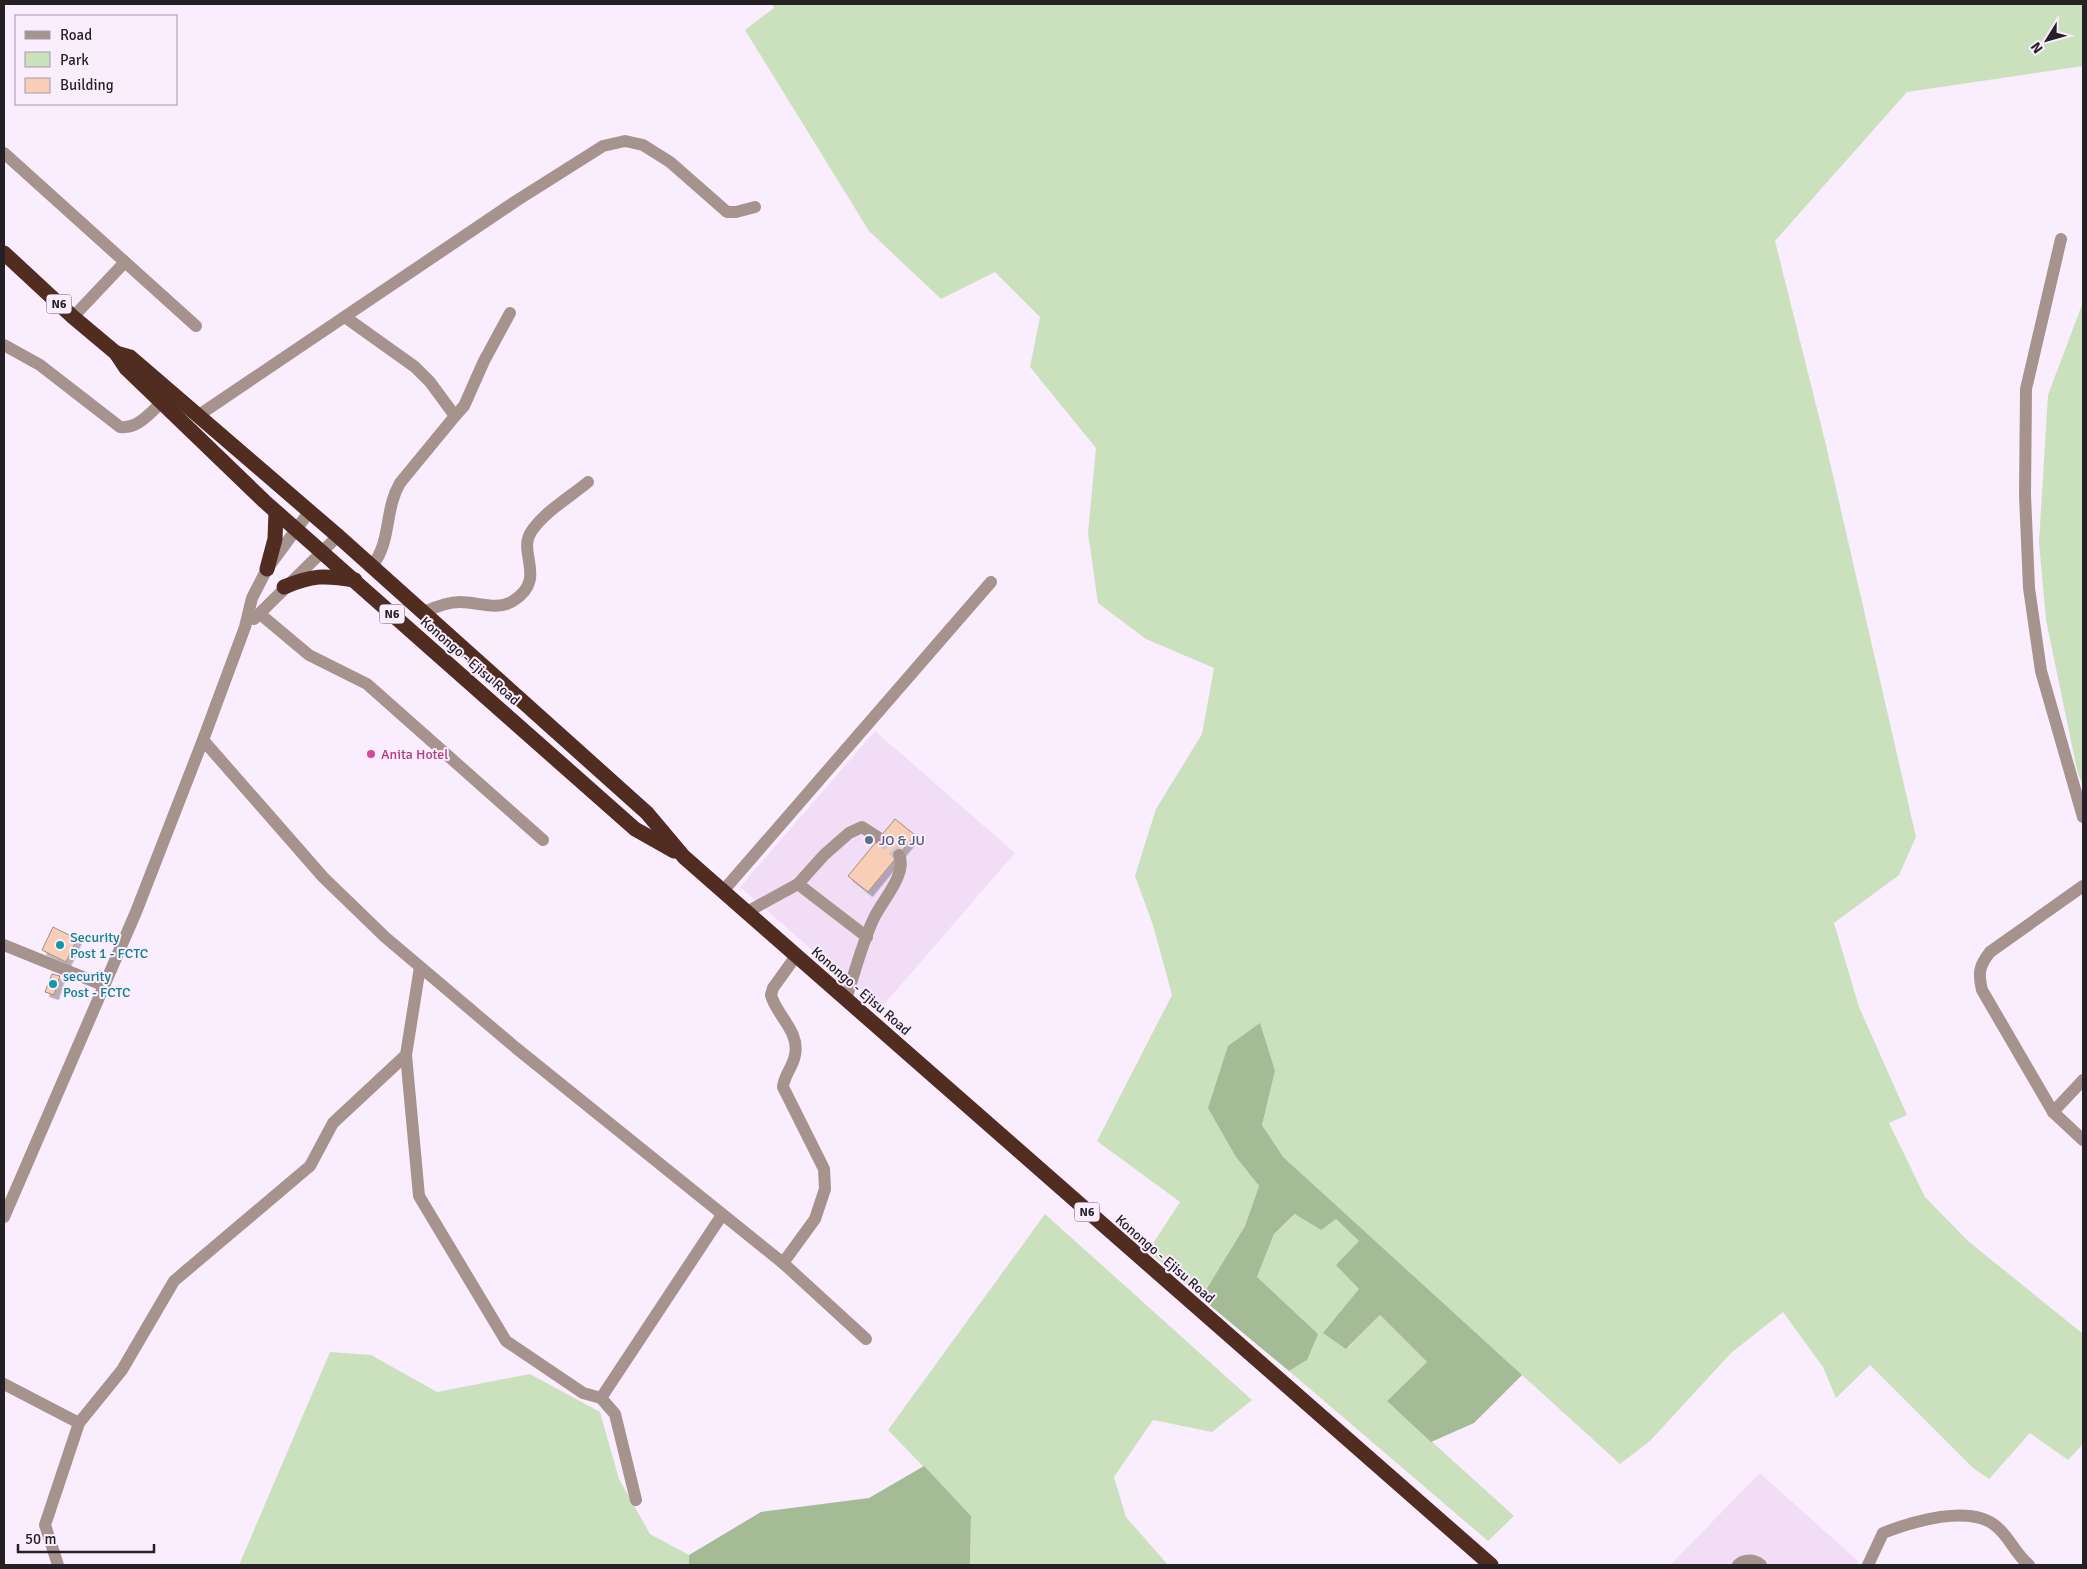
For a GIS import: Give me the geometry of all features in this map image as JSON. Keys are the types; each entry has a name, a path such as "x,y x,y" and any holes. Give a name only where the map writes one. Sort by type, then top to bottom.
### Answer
{"highway":[{"name":"Konongo - Ejisu Road","path":"4,253 73,317 116,353 126,368 276,512 635,829 684,857"},
{"name":"Konongo - Ejisu Road","path":"116,353 130,357 338,536 647,813 684,857 1491,1565"},
{"path":"267,569 275,539 276,512"},
{"path":"284,587 304,579 322,575 355,580"}],"street":[{"path":"199,415 516,201 603,146 624,141 643,146 670,162 727,212 736,212 755,207"},
{"path":"4,153 196,326"},
{"path":"2061,239 2026,389 2025,495 2029,588 2041,672 2083,817"},
{"path":"73,317 125,262"},
{"path":"372,566 384,546 393,495 400,483 464,406 484,361 510,313"},
{"path":"345,318 415,367 430,382 455,416"},
{"path":"4,345 40,365 120,427 129,428 138,424 162,402"},
{"path":"424,612 435,607 458,602 497,606 511,602 522,594 529,582 532,570 527,545 531,532 588,482"},
{"path":"4,1217 136,912 245,627 252,598 267,569 296,528 310,512"},
{"path":"245,627 338,536"},
{"path":"723,891 991,582"},
{"path":"260,614 310,655 367,684 543,840"},
{"path":"203,740 323,877 420,967 516,1048 783,1263 866,1339"},
{"path":"747,912 798,884 824,855 849,833 862,827 879,838"},
{"path":"846,999 874,919 899,874 901,860 898,855"},
{"path":"798,884 867,937"},
{"path":"2083,886 1990,952 1978,971 1982,990 2054,1112 2083,1140"},
{"path":"4,944 104,986"},
{"path":"783,1263 814,1219 825,1189 824,1169 783,1088 784,1080 795,1056 796,1045 792,1033 771,995 773,988 796,956"},
{"path":"420,967 406,1055 419,1196 506,1341 583,1393 601,1398 615,1414 636,1500"},
{"path":"58,1565 45,1525 78,1423 122,1370 174,1281 310,1166 334,1123 406,1055"},
{"path":"2054,1112 2083,1080"},
{"path":"601,1398 722,1215"},
{"path":"4,1384 78,1423"},
{"path":"1868,1565 1883,1533 1930,1517 1971,1516 1996,1526 2029,1565"},
{"path":"1738,1565 1741,1562 1750,1560 1761,1565"}],"shaded area":[{"path":"875,731 1015,853 880,1009 740,887"},
{"path":"1760,1473 1859,1562 1857,1565 1670,1565"}],"green space":[{"path":"772,4 2083,4 2083,66 1907,92 1775,241 1826,445 1916,837 1899,875 1834,923 1859,1007 1907,1115 1889,1123 1925,1197 1968,1241 2083,1334 2083,1444 2068,1460 2030,1433 1989,1479 1973,1468 1870,1365 1836,1398 1823,1367 1783,1312 1731,1353 1650,1441 1620,1464 1283,1158 1262,1125 1275,1071 1236,1157 1259,1186 1245,1226 1201,1298 1148,1251 1180,1202 1097,1141 1172,995 1153,925 1135,876 1156,809 1202,734 1214,668 1146,639 1098,603 1088,533 1096,448 1030,367 1040,317 995,272 941,299 869,231 745,30 774,8"},
{"path":"2083,302 2083,786 2077,770 2046,620 2039,542 2048,395"},
{"path":"1260,1023 1275,1071 1262,1125 1283,1157 1522,1375 1474,1423 1431,1442 1387,1401 1427,1362 1380,1315 1346,1349 1323,1333 1359,1289 1336,1265 1359,1241 1336,1219 1321,1230 1295,1214 1274,1234 1257,1277 1318,1334 1307,1360 1289,1371 1201,1298 1245,1226 1259,1186 1236,1157 1208,1108 1228,1046"},
{"path":"1045,1214 1252,1400 1212,1432 1153,1420 1114,1477 1126,1517 1168,1565 970,1565 971,1516 888,1430"},
{"path":"1296,1214 1321,1230 1335,1218 1359,1241 1359,1289 1347,1349 1380,1315 1427,1362 1387,1401 1514,1516 1488,1541 1289,1371 1307,1360 1257,1277 1274,1234"},
{"path":"330,1352 371,1355 437,1392 530,1374 600,1412 619,1479 650,1534 689,1555 689,1565 239,1565"},
{"path":"924,1466 971,1516 970,1565 689,1565 689,1555 761,1512 869,1498"}],"building":[{"path":"895,819 915,835 868,892 848,876"},
{"name":"Security Post 1 - FCTC","path":"53,927 77,939 66,962 42,950"},
{"name":"security Post - FCTC","path":"52,974 60,976 54,995 45,992"}],"tunnel":[{"path":"879,838 899,855"}],"place":[{"name":"Anita Hotel","path":"371,754"},
{"name":"JO & JU","path":"869,840"},
{"name":"Security Post 1 - FCTC","path":"60,945"},
{"name":"security Post - FCTC","path":"53,984"}]}
